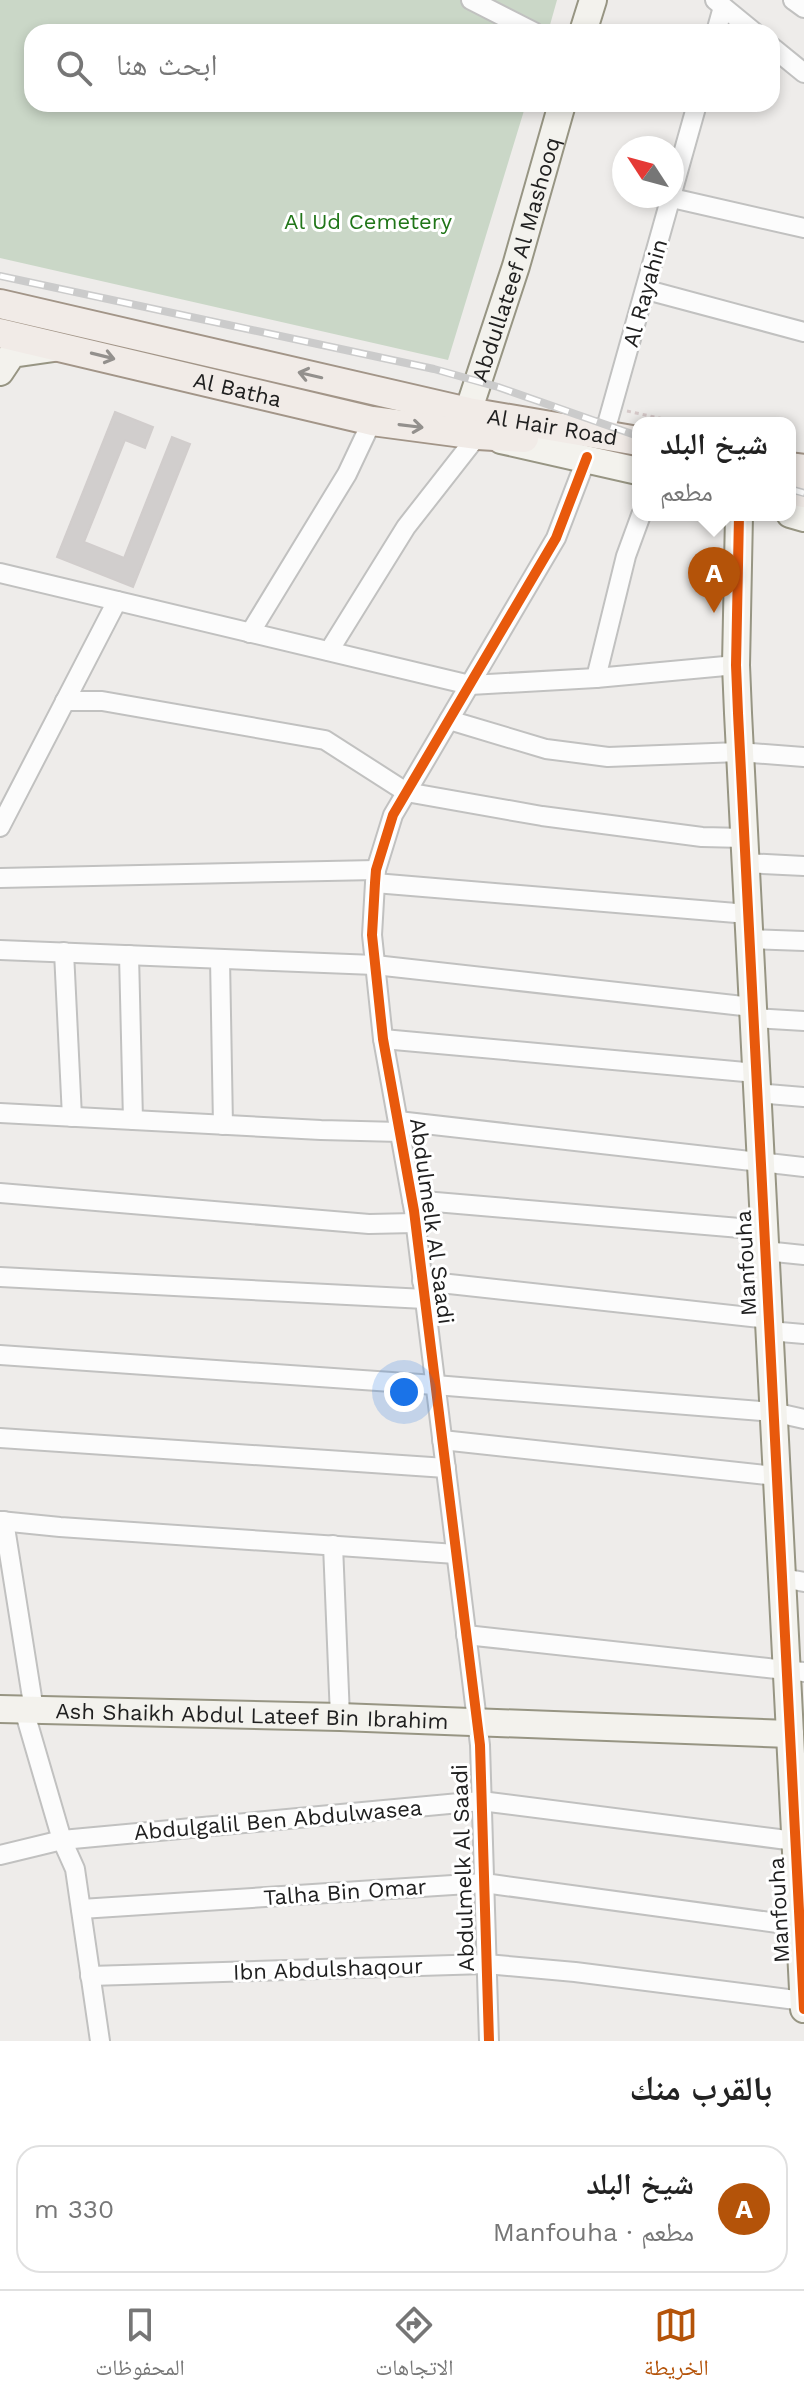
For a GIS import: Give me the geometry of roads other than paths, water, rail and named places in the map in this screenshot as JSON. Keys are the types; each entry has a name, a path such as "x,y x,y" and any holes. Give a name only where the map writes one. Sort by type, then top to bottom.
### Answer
{"main road":[{"name":"Al Batha","path":"0,304 473,424 598,447"},
{"name":"Al Batha","path":"0,333 372,421 473,424"},
{"name":"Al Hair Road","path":"598,447 632,442"},
{"name":"Al Hair Road","path":"598,447 632,456"}],"street":[{"path":"586,24 593,0"},
{"path":"793,0 804,8"},
{"path":"474,1 519,24"},
{"path":"717,24 719,4"},
{"path":"719,4 744,24"},
{"path":"780,54 804,73"},
{"name":"Abdullateef Al Mashooq","path":"473,424 560,112"},
{"name":"Al Rayahin","path":"684,153 695,112"},
{"path":"684,201 804,228"},
{"name":"Al Rayahin","path":"598,447 613,407 669,208"},
{"path":"647,290 804,332"},
{"path":"0,372 12,354 64,347"},
{"path":"250,633 347,474 372,421"},
{"path":"329,651 473,424"},
{"name":"Al Batha","path":"598,447 632,467"},
{"name":"Abdulmelk Al Saadi","path":"489,2041 477,1723 412,1200 383,1039 372,935 375,876 393,815 556,538 598,447"},
{"path":"596,678 626,556 639,521"},
{"name":"Manfouha","path":"739,521 736,665 739,752 776,1476 793,1580 804,2009"},
{"path":"0,573 470,685 596,678 736,665"},
{"path":"0,827 117,601"},
{"path":"65,701 102,701 325,740 406,792 542,816 702,837 804,866"},
{"path":"449,720 546,749 608,757 739,752 804,757"},
{"path":"0,878 375,876 748,926 804,941"},
{"path":"0,950 375,965 804,1021"},
{"path":"64,952 72,1117"},
{"path":"129,955 133,1120"},
{"path":"220,959 223,1125"},
{"path":"383,1039 756,1083 804,1097"},
{"path":"0,1113 223,1125 399,1127 804,1167"},
{"path":"0,1193 369,1224 415,1223"},
{"path":"412,1200 764,1240 804,1255"},
{"path":"0,1277 424,1290 769,1325 804,1334"},
{"path":"0,1355 435,1385 773,1412 804,1419"},
{"path":"0,1438 446,1468"},
{"path":"442,1440 776,1476"},
{"path":"100,2041 75,1869 62,1840 19,1709 2,1521 456,1554"},
{"path":"333,1545 340,1717"},
{"path":"466,1635 795,1672"},
{"name":"Ash Shaikh Abdul Lateef Bin Ibrahim","path":"19,1709 340,1717 795,1742"},
{"name":"Abdulgalil Ben Abdulwasea","path":"0,1855 62,1840 481,1801 798,1829"},
{"name":"Talha Bin Omar","path":"81,1909 484,1883 801,1913"},
{"name":"Ibn Abdulshaqour","path":"90,1976 486,1964 804,2001"}],"railway":[{"path":"0,276 434,369 498,387 632,434"},
{"path":"796,491 804,493"}],"place":[{"name":"شيخ البلد","path":"714,613"}],"park label":[{"name":"Al Ud Cemetery","path":"368,221"}]}
